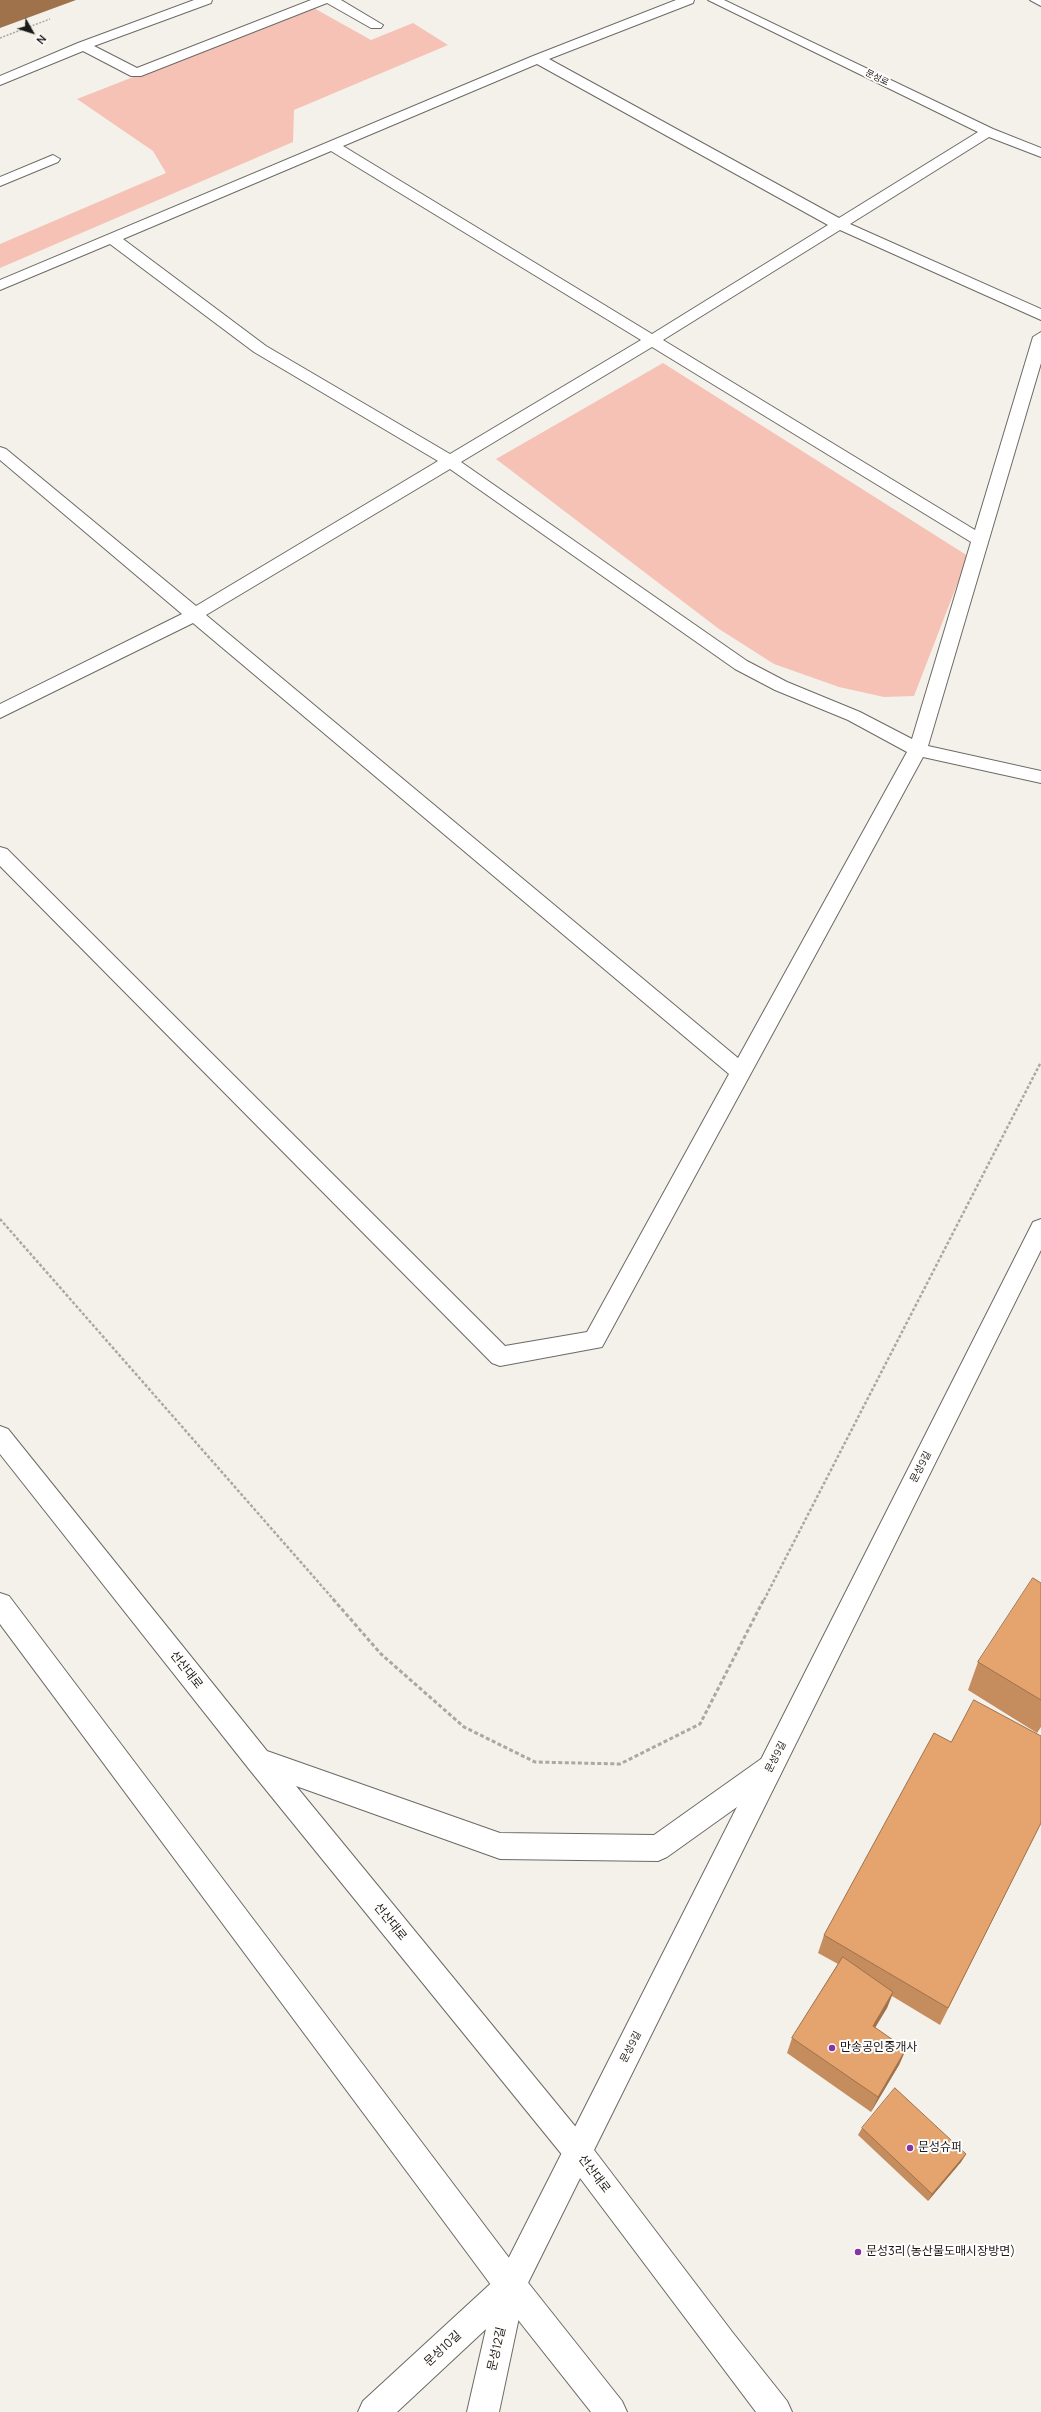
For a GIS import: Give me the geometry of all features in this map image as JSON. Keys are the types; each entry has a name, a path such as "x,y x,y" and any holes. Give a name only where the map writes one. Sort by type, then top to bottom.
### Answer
{"street":[{"path":"0,81 83,46 206,0"},
{"path":"83,46 136,73 323,0"},
{"path":"331,0 376,25"},
{"path":"0,285 330,145 538,59 688,0"},
{"name":"문성로","path":"714,0 988,132 1041,153"},
{"path":"1036,0 1041,2"},
{"path":"538,59 840,225 1041,315"},
{"path":"0,712 194,615 652,340 988,132"},
{"path":"330,145 980,540"},
{"path":"0,182 53,159"},
{"path":"112,238 260,349 450,462 741,665 781,686 854,716 918,750 1041,777"},
{"path":"0,854 500,1356 594,1340 740,1071 918,750 1041,337"},
{"path":"0,452 740,1071"},
{"name":"문성9길","path":"511,2286 1041,1228"},
{"name":"선산대로","path":"0,1436 258,1760 578,2152 722,2344 776,2412"},
{"path":"0,1604 511,2286 611,2412"},
{"path":"258,1760 500,1846 658,1848 770,1768"},
{"name":"문성10길","path":"374,2412 511,2286"},
{"name":"문성12길","path":"483,2412 511,2286"}],"path":[{"path":"0,1219 381,1654 464,1727 535,1762 620,1764 700,1724 1041,1062"}],"shaded area":[{"path":"312,7 371,40 413,23 448,45 294,110 293,142 0,268 0,244 166,173 153,151 77,99"},
{"path":"663,363 968,556 914,696 884,697 839,687 774,664 719,629 496,459"}],"building":[{"path":"1033,1578 1041,1583 1041,1700 978,1662"},
{"path":"974,1700 1041,1736 1041,1823 948,2008 824,1935 934,1733 951,1742"},
{"name":"만송공인중개사","path":"843,1957 893,1992 873,2026 906,2049 878,2097 792,2038"},
{"name":"문성슈퍼","path":"895,2088 966,2154 932,2194 862,2128"}],"place":[{"name":"만송공인중개사","path":"832,2048"},
{"name":"문성슈퍼","path":"910,2148"},
{"name":"문성3리(농산물도매시장방면)","path":"858,2252"}]}
